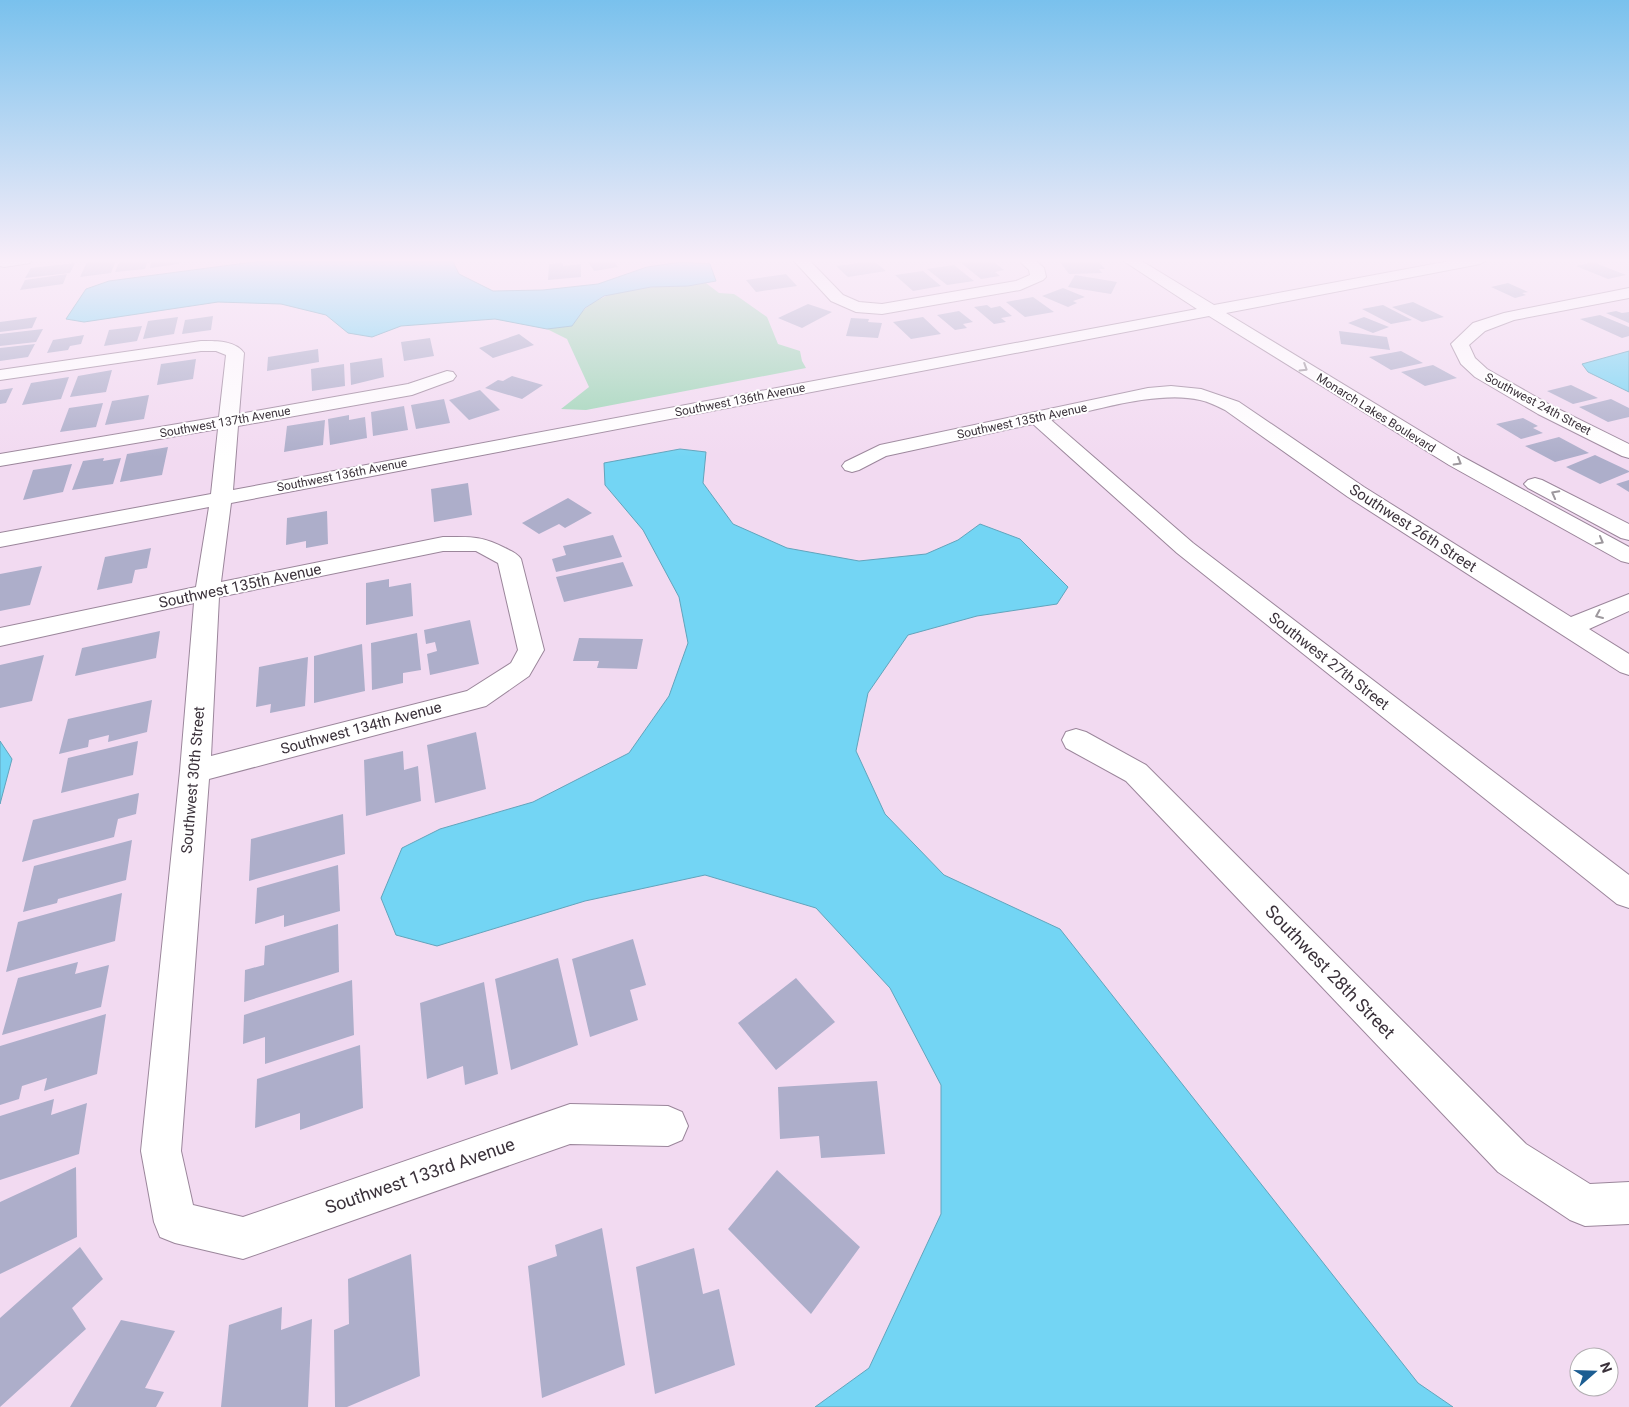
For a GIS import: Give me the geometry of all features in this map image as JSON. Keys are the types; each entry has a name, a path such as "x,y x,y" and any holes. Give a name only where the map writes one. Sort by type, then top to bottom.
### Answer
{"street":[{"name":"Southwest 136th Avenue","path":"0,540 1133,326"},
{"name":"Monarch Lakes Boulevard","path":"1235,326 1456,461 1629,556"},
{"name":"Monarch Lakes Boulevard","path":"1263,326 1450,436"},
{"name":"Southwest 24th Street","path":"1483,326 1460,344 1467,360 1481,373 1545,410 1629,452"},
{"name":"Southwest 30th Street","path":"0,375 201,346 219,346 234,353 222,498 207,592 195,771 160,1151 175,1222"},
{"name":"Southwest 137th Avenue","path":"0,460 412,389 447,376"},
{"name":"Southwest 135th Avenue","path":"852,466 880,451 1148,394 1176,391 1196,392"},
{"name":"Southwest 26th Street","path":"1196,392 1215,396 1232,406 1356,492 1569,628 1624,657"},
{"name":"Southwest 27th Street","path":"1037,418 1185,548 1629,894"},
{"path":"1467,446 1484,456"},
{"path":"1518,474 1629,533"},
{"name":"Southwest 135th Avenue","path":"0,637 207,592 443,544 480,544 509,560 531,650 520,669"},
{"path":"1569,628 1629,602"},
{"name":"Southwest 134th Avenue","path":"195,771 476,698 520,669"},
{"name":"Southwest 28th Street","path":"1076,740 1136,773 1512,1158 1585,1205 1629,1202"},
{"name":"Southwest 133rd Avenue","path":"175,1222 243,1238 570,1124 668,1126"}],"green space":[{"path":"572,326 771,326 778,344 800,351 806,368 586,410 561,409 589,387 567,339 547,329"}],"water":[{"path":"339,326 406,326 372,337 348,333"},
{"path":"530,326 572,326 572,326 547,329"},
{"path":"1629,351 1629,392 1588,372 1582,364"},
{"path":"680,449 706,452 703,483 733,524 787,548 859,561 926,554 958,540 980,524 1020,539 1068,587 1057,604 977,616 908,635 868,693 856,751 885,814 944,875 1060,929 1418,1383 1453,1407 815,1407 869,1368 941,1214 941,1085 890,988 816,908 705,875 585,901 437,946 396,935 381,898 402,848 440,829 533,802 629,753 669,696 688,643 679,597 643,530 605,485 604,463"},
{"path":"0,741 12,759 0,804"}],"building":[{"path":"0,326 33,326 32,328 0,332"},
{"path":"142,326 137,341 104,346 109,330"},
{"path":"147,326 176,326 174,334 143,339"},
{"path":"184,326 212,326 211,330 182,334"},
{"path":"849,326 881,326 878,338 846,336"},
{"path":"897,326 932,326 941,334 911,339"},
{"path":"950,326 965,326 967,328 955,330"},
{"path":"1355,326 1389,327 1373,333"},
{"path":"1595,326 1629,327 1629,336 1622,338"},
{"path":"43,329 36,342 0,346 0,334"},
{"path":"1339,331 1387,337 1390,350 1341,344"},
{"path":"519,334 534,345 493,358 479,348"},
{"path":"84,335 81,344 70,346 68,350 47,353 53,340"},
{"path":"430,338 434,356 404,361 401,342"},
{"path":"35,344 28,357 0,361 0,348"},
{"path":"318,349 319,362 267,371 268,357"},
{"path":"1401,351 1423,363 1391,370 1369,357"},
{"path":"382,358 384,377 351,385 350,363"},
{"path":"196,359 193,379 157,385 161,364"},
{"path":"344,364 345,386 312,391 311,369"},
{"path":"1433,365 1457,378 1425,386 1401,372"},
{"path":"112,370 106,392 70,397 78,376"},
{"path":"512,376 543,385 522,399 485,388 498,380 503,381"},
{"path":"69,377 61,399 22,405 31,383"},
{"path":"1571,385 1598,398 1573,404 1547,391"},
{"path":"13,388 6,403 0,404 0,390"},
{"path":"480,390 500,410 469,420 449,400"},
{"path":"149,395 144,419 105,425 112,401"},
{"path":"444,399 450,423 416,429 411,405"},
{"path":"1611,399 1629,408 1629,417 1608,422 1579,407"},
{"path":"103,403 96,427 60,432 69,408"},
{"path":"404,406 408,430 373,436 371,412"},
{"path":"349,415 349,420 365,417 367,438 330,445 328,419"},
{"path":"1523,418 1538,426 1533,428 1543,433 1521,439 1496,424"},
{"path":"325,420 323,445 284,452 287,426"},
{"path":"1559,437 1589,453 1555,462 1525,446"},
{"path":"168,447 162,475 120,482 127,454"},
{"path":"1595,455 1629,472 1600,484 1566,467"},
{"path":"104,458 103,461 121,458 113,484 72,490 83,461"},
{"path":"72,464 63,492 23,500 33,470"},
{"path":"1629,480 1629,492 1616,484"},
{"path":"468,483 472,515 434,522 431,489"},
{"path":"568,498 592,513 565,528 559,524 539,534 522,523"},
{"path":"327,511 328,544 306,548 306,541 286,545 287,518"},
{"path":"613,535 622,557 556,572 552,559 566,555 563,546"},
{"path":"151,548 147,568 135,570 132,583 97,590 105,557"},
{"path":"623,562 633,586 564,602 556,577"},
{"path":"42,566 30,605 0,611 0,574"},
{"path":"389,579 389,587 411,583 413,616 366,625 366,583"},
{"path":"470,620 479,664 430,675 427,654 437,651 435,642 426,644 424,630"},
{"path":"160,631 156,658 75,676 82,648"},
{"path":"417,633 421,670 403,673 403,683 372,690 371,643"},
{"path":"579,638 643,639 637,669 597,668 599,661 573,661"},
{"path":"362,644 365,691 314,703 314,656"},
{"path":"44,655 32,701 0,708 0,665"},
{"path":"308,657 305,706 270,713 271,704 256,707 259,667"},
{"path":"152,700 147,732 108,742 109,735 89,740 88,747 59,754 68,719"},
{"path":"476,732 486,789 435,803 427,745"},
{"path":"138,741 133,775 61,793 68,758"},
{"path":"403,751 404,770 418,766 421,801 366,816 364,760"},
{"path":"139,793 136,814 118,819 114,837 22,862 33,820"},
{"path":"343,814 345,854 249,881 251,839"},
{"path":"132,840 126,880 58,899 57,903 23,912 34,866"},
{"path":"338,865 340,911 284,927 284,915 255,924 257,888"},
{"path":"122,893 115,941 6,972 18,922"},
{"path":"338,924 339,972 244,1002 245,970 264,965 265,946"},
{"path":"633,939 646,985 630,990 638,1020 590,1037 572,959"},
{"path":"558,958 578,1045 511,1070 495,979"},
{"path":"78,962 75,974 109,965 101,1007 2,1035 18,978"},
{"path":"796,978 835,1022 776,1070 738,1023"},
{"path":"352,980 354,1035 265,1064 265,1037 243,1044 244,1015"},
{"path":"484,982 498,1074 465,1085 463,1066 427,1079 420,1003"},
{"path":"106,1014 97,1074 44,1091 47,1078 22,1086 19,1099 0,1105 0,1046"},
{"path":"360,1045 363,1108 300,1130 300,1113 255,1128 257,1079"},
{"path":"877,1081 885,1154 821,1158 819,1136 780,1139 778,1087"},
{"path":"54,1099 51,1115 87,1103 79,1154 0,1180 0,1116"},
{"path":"76,1167 77,1237 0,1274 0,1202"},
{"path":"777,1170 860,1247 811,1314 728,1229"},
{"path":"602,1228 625,1365 542,1398 528,1266 557,1256 555,1245"},
{"path":"80,1247 103,1279 72,1308 86,1329 0,1407 0,1318"},
{"path":"694,1248 703,1294 719,1289 735,1365 655,1394 636,1267"},
{"path":"411,1254 420,1376 347,1407 335,1407 334,1330 349,1324 348,1279"},
{"path":"282,1307 281,1330 312,1319 308,1407 221,1407 229,1325"},
{"path":"121,1320 175,1331 145,1388 164,1392 156,1407 70,1407"}]}
